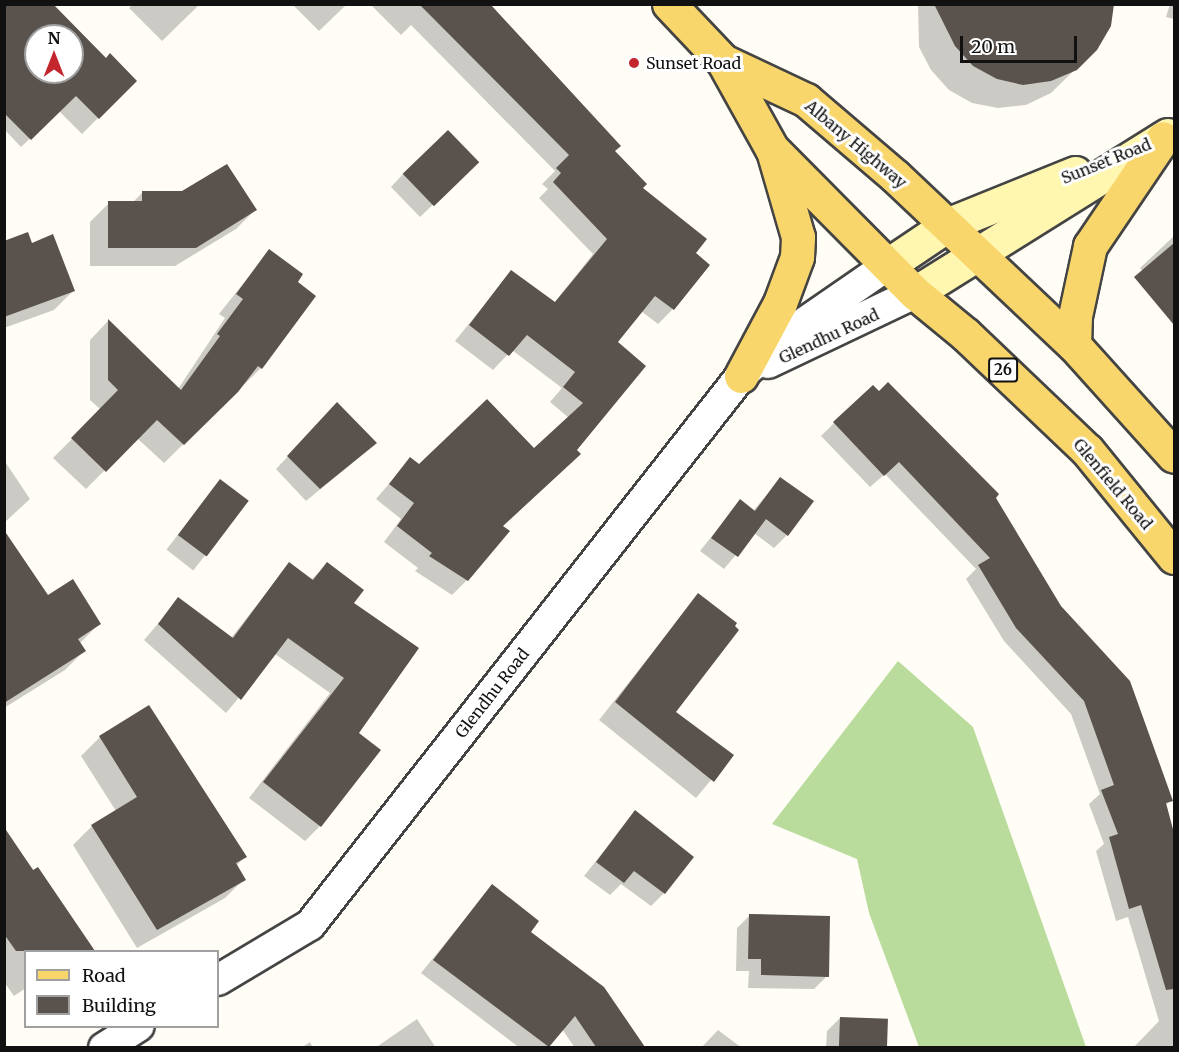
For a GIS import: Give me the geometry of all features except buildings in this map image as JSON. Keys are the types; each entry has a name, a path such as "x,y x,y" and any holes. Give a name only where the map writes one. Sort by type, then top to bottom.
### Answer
{"main road":[{"name":"Albany Highway","path":"669,4 723,61 772,149 888,264"},
{"name":"Albany Highway","path":"723,61 806,100 949,224"},
{"path":"1074,345 1075,316 1090,246 1169,135"},
{"name":"Sunset Road","path":"888,264 949,224 1169,135"},
{"name":"Sunset Road","path":"915,293 1169,135"},
{"path":"741,376 780,303 797,257 798,237 772,149"},
{"name":"26","path":"949,224 1074,345 1174,456"},
{"name":"26","path":"888,264 915,293"},
{"name":"Glenfield Road","path":"915,293 966,334 1087,450 1174,557"}],"street":[{"name":"Glendhu Road","path":"219,979 310,925 741,376 785,336 888,264"},
{"name":"Glendhu Road","path":"741,376 863,321 915,293"},
{"path":"104,1047 137,1028"}],"green space":[{"path":"898,661 973,727 1086,1047 919,1047 869,913 857,859 772,824"}],"place":[{"name":"Sunset Road","path":"634,63"}]}
